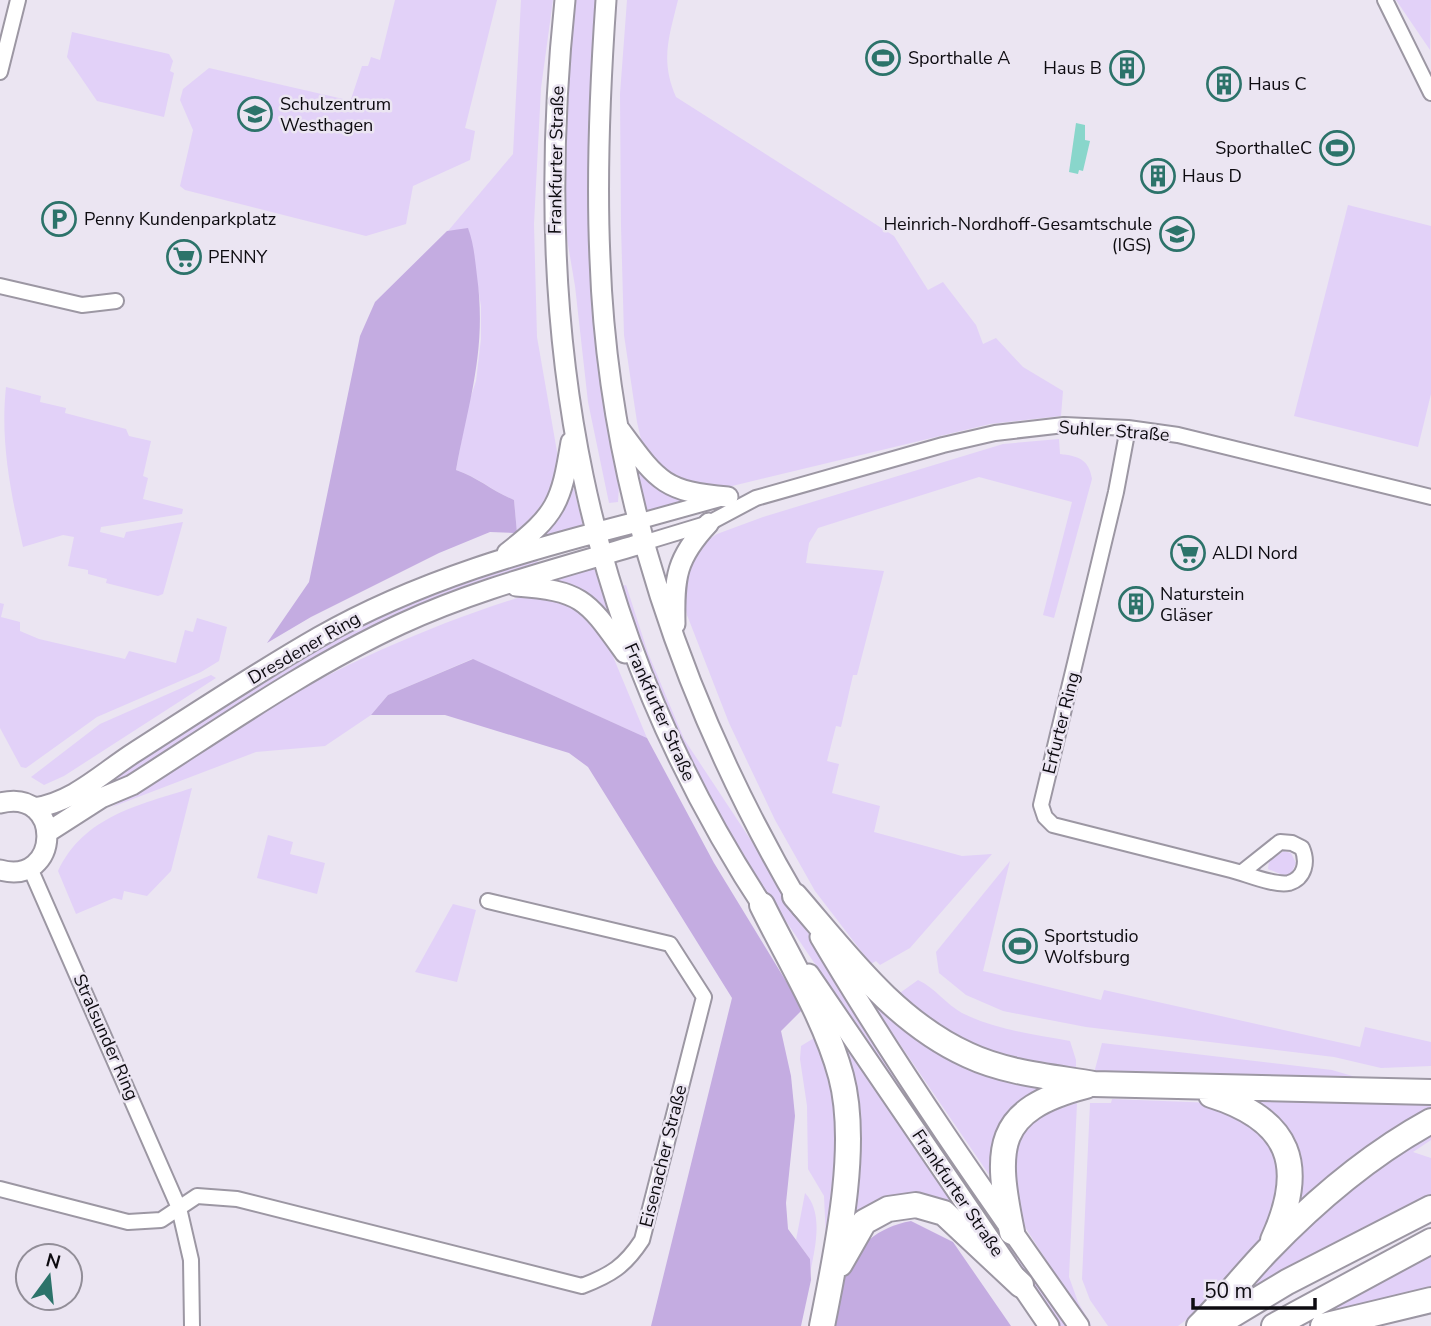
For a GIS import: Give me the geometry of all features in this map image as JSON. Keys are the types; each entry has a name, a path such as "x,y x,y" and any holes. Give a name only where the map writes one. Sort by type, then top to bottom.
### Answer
{"highway":[{"path":"795,896 899,1011 924,1030 970,1056 1045,1076 1094,1084 1431,1092"},
{"path":"762,905 830,1044 846,1102 847,1150 830,1287 822,1326"},
{"path":"1012,1232 1002,1163 1005,1142 1014,1122 1031,1106 1051,1095 1094,1084"},
{"path":"1180,1087 1242,1105 1265,1119 1282,1140 1290,1159 1291,1186 1287,1207 1268,1251"},
{"path":"1199,1326 1268,1251 1371,1158 1431,1121"},
{"path":"830,1287 847,1247 864,1222 888,1209 916,1205 944,1213 1021,1285"},
{"path":"1214,1326 1287,1282 1431,1208"},
{"path":"1274,1326 1352,1281 1431,1241"},
{"path":"1323,1326 1428,1301"}],"street":[{"path":"0,72 18,0"},
{"name":"Frankfurter Straße","path":"565,0 556,89 554,228 562,337 573,427 595,532 639,673 671,745 729,852 762,905 1049,1326"},
{"name":"Frankfurter Straße","path":"606,0 599,108 600,262 617,426 637,522 675,642 716,744 795,896 850,988 1012,1232 1079,1326"},
{"path":"1385,0 1431,93"},
{"path":"0,286 82,305 116,301"},
{"name":"Suhler Straße","path":"643,543 709,523 756,498 995,433 1063,425 1128,428 1178,435 1431,497"},
{"path":"617,426 651,472 665,483 681,491 728,497"},
{"path":"499,559 540,527 555,508 564,483 573,427"},
{"name":"Erfurter Ring","path":"1128,428 1116,492 1041,805 1045,817 1053,825 1241,873 1285,884 1297,880 1306,865 1303,848 1292,842 1280,842 1241,873"},
{"name":"Suhler Straße","path":"637,522 728,497 756,498"},
{"name":"Dresdener Ring","path":"0,803 18,801 34,808 59,802 321,636 415,589 499,559 637,522"},
{"path":"675,642 677,569 692,541 709,523"},
{"name":"Dresdener Ring","path":"48,832 101,797 132,785 361,643 441,607 643,543"},
{"path":"504,585 550,589 581,599 597,612 639,673"},
{"path":"0,870 19,872 30,868 44,853 48,832 41,815 34,808"},
{"name":"Stralsunder Ring","path":"30,868 179,1208 191,1260 192,1326"},
{"name":"Eisenacher Straße","path":"179,1208 197,1196 237,1199 582,1286 613,1274 628,1262 642,1240 704,997 670,944 488,901"},
{"path":"0,1189 128,1222 161,1220 179,1208"}],"shaded area":[{"path":"395,0 497,0 465,128 475,131 470,160 413,186 406,224 366,236 185,190 180,186 193,130 180,100 183,89 209,68 391,110 351,99 362,66 368,66 371,57 380,60"},
{"path":"521,0 553,0 541,88 534,224 537,337 559,463 545,512 517,533 514,500 456,470 468,405 476,381 481,339 481,306 468,229 448,231 513,154"},
{"path":"575,0 596,0 588,201 596,327 619,486 618,502 609,503 588,402 575,286 564,221 566,91"},
{"path":"627,0 678,0 669,37 667,60 676,97 894,236 928,290 943,282 976,325 983,344 996,338 1023,367 1063,391 1061,416 990,424 728,487 701,488 669,478 643,448 624,335 620,94"},
{"path":"1396,0 1431,0 1430,50"},
{"path":"72,32 169,54 173,61 170,71 174,73 164,117 97,101 67,57"},
{"path":"1076,123 1085,125 1085,140 1090,141 1083,171 1079,170 1078,174 1069,172"},
{"path":"1348,205 1431,226 1431,394 1418,447 1294,416"},
{"path":"468,228 476,264 480,328 475,374 456,470 514,500 517,533 490,532 439,553 311,617 267,643 309,582 360,336 375,302 447,231"},
{"path":"6,387 41,396 40,402 66,408 65,413 126,429 129,436 151,441 143,476 148,478 143,499 183,509 182,514 101,527 100,532 124,538 126,532 183,522 163,594 158,596 106,583 107,579 88,574 88,570 68,566 74,537 63,535 23,547 6,448"},
{"path":"1059,439 1060,454 1082,460 1091,472 1092,479 1054,618 1043,615 1072,502 979,477 818,528 809,543 806,563 884,571 857,675 853,675 841,727 836,726 827,761 839,764 832,793 880,806 874,832 962,856 992,854 910,948 880,965 876,961 871,964 815,891 775,820 729,723 687,615 682,592 685,572 703,543 717,534 763,517 1003,444"},
{"path":"636,464 684,499 684,501 644,511"},
{"path":"574,489 583,526 545,536 543,531 569,490"},
{"path":"536,557 539,565 487,581 70,810 66,804 356,627 435,590"},
{"path":"594,567 608,611 604,612 551,579"},
{"path":"626,585 648,653 684,739 760,854 857,1013 1069,1326 1060,1326 746,862 679,740 625,603 622,586"},
{"path":"527,595 578,603 602,630 647,738 472,659 388,695 371,715 325,746 256,752 112,807 260,712 324,677 458,618"},
{"path":"0,603 4,604 1,617 20,622 20,631 39,639 125,659 129,651 176,663 185,630 193,632 197,618 227,627 219,661 201,672 97,717 26,768 21,767 0,728"},
{"path":"473,659 647,738 714,863 803,1009 781,1031 791,1076 795,1116 786,1203 788,1229 810,1259 811,1280 801,1326 651,1326 732,998 588,767 569,753 445,715 371,715 388,695"},
{"path":"211,675 216,678 64,776 44,785 31,777 100,724"},
{"path":"192,788 171,871 147,896 124,891 122,900 114,898 76,914 58,871 82,837 115,815"},
{"path":"268,835 293,842 290,854 325,863 317,894 257,878"},
{"path":"1284,851 1291,853 1296,863 1291,874 1285,876 1268,869 1269,861"},
{"path":"1010,861 983,971 1101,1000 1104,990 1360,1047 1365,1027 1431,1042 1431,1066 1381,1068 1334,1057 1086,1027 1003,1011 966,995 939,973 936,952"},
{"path":"453,904 476,910 457,982 415,972"},
{"path":"918,980 956,1009 975,1019 1015,1031 1070,1041 1076,1060 1076,1072 1009,1061 948,1037 897,995"},
{"path":"876,995 1047,1083 992,1179 869,999"},
{"path":"839,1037 960,1213 917,1198 843,1237"},
{"path":"814,1038 828,1078 835,1118 835,1158 826,1239 824,1196 808,1169 807,1106 800,1059 801,1046"},
{"path":"1102,1043 1332,1070 1366,1080 1094,1073"},
{"path":"1249,1097 1431,1098 1431,1109 1362,1149 1296,1209 1297,1172 1294,1144 1279,1120"},
{"path":"1112,1099 1214,1103 1238,1113 1274,1144 1282,1187 1271,1222 1258,1245 1194,1314 1178,1326 1108,1326 1090,1300 1082,1279 1090,1103 1111,1103"},
{"path":"1057,1103 1059,1109 1077,1103 1069,1277 1078,1302 1092,1326 1074,1304 1025,1227 1014,1198 1015,1145 1024,1126"},
{"path":"1431,1132 1431,1140 1413,1152 1431,1158 1431,1198 1253,1292 1249,1286 1347,1187"},
{"path":"805,1193 811,1201 816,1221 816,1242 810,1274 810,1259 796,1240"},
{"path":"911,1221 953,1242 1011,1326 830,1326 838,1289 853,1258 863,1245 892,1226"},
{"path":"1431,1254 1431,1289 1303,1323"}],"place":[{"name":"Sporthalle A","path":"883,58"},
{"name":"Haus B","path":"1127,68"},
{"name":"Haus C","path":"1224,84"},
{"name":"Schulzentrum Westhagen","path":"255,114"},
{"name":"SporthalleC","path":"1337,148"},
{"name":"Haus D","path":"1158,176"},
{"name":"Penny Kundenparkplatz","path":"59,219"},
{"name":"Heinrich-Nordhoff-Gesamtschule (IGS)","path":"1177,234"},
{"name":"PENNY","path":"184,257"},
{"name":"ALDI Nord","path":"1188,553"},
{"name":"Naturstein Gläser","path":"1136,604"},
{"name":"Sportstudio Wolfsburg","path":"1020,946"}]}
